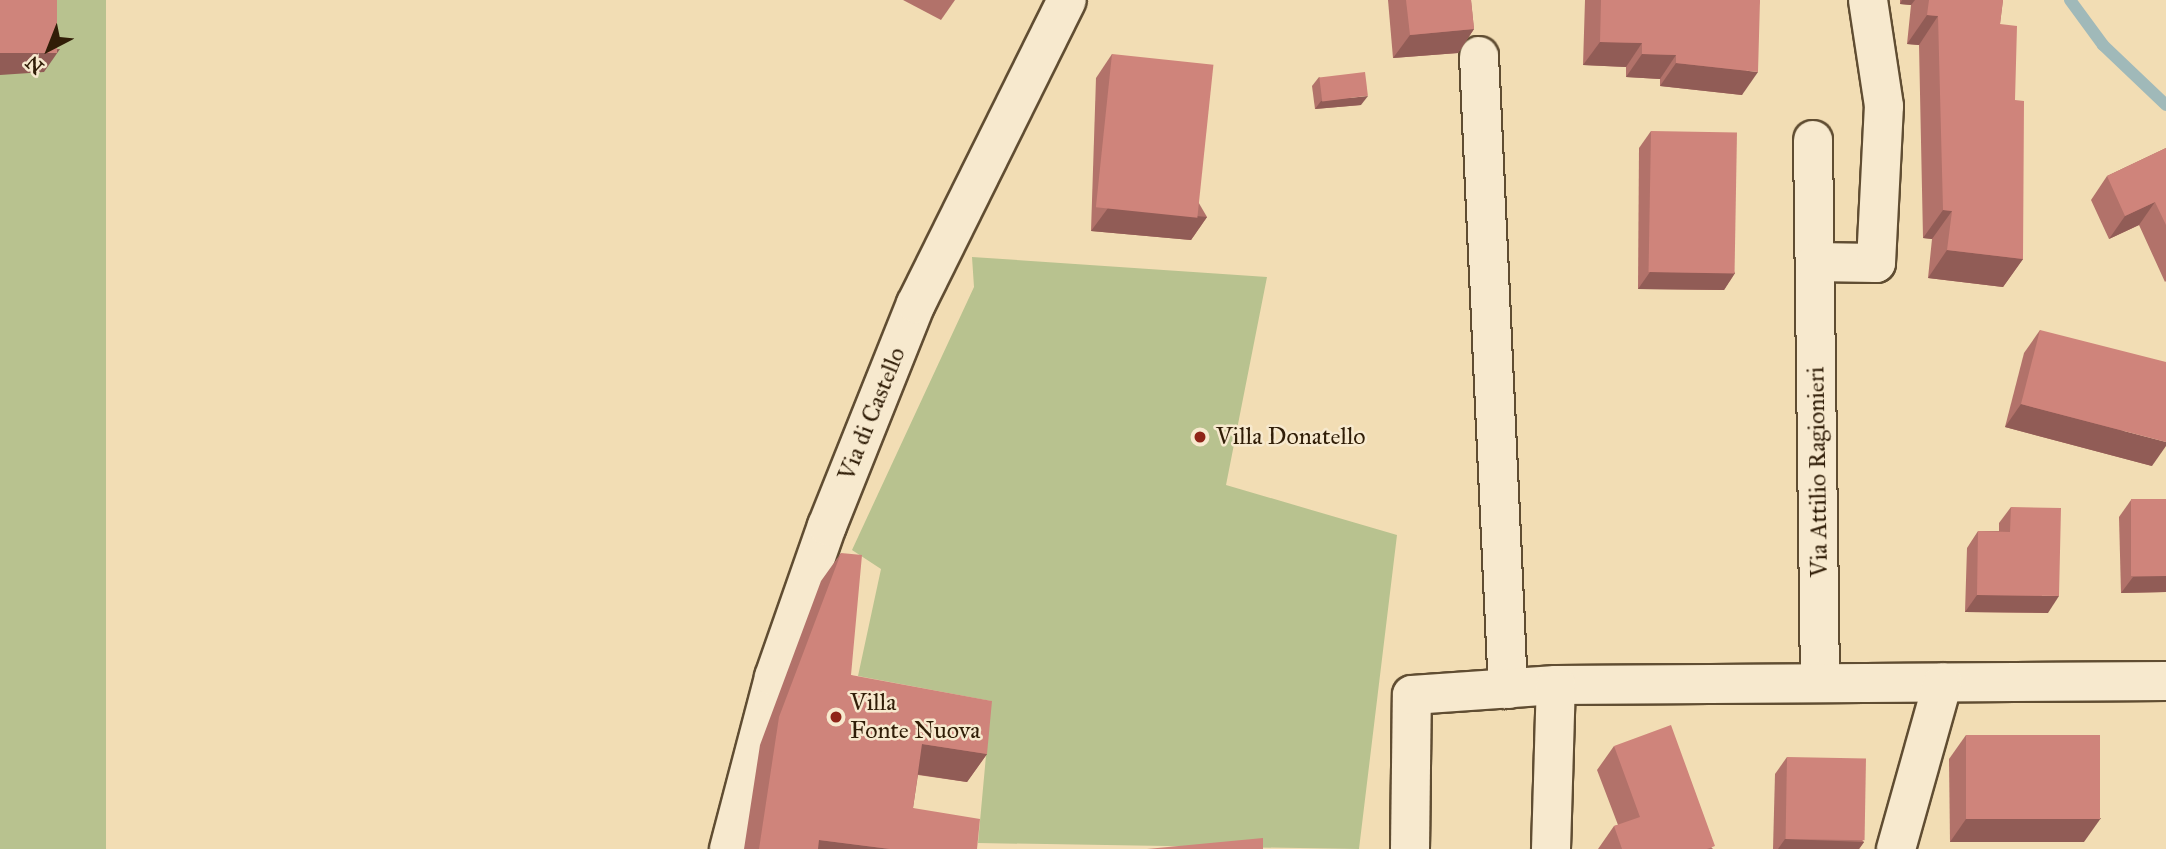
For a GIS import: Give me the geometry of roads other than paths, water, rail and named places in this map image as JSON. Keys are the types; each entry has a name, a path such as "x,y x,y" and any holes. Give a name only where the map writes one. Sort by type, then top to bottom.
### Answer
{"street":[{"name":"Via di Castello","path":"729,849 774,677 837,501 916,304 1068,0"},
{"path":"1816,262 1876,263 1884,106 1868,0"},
{"path":"1479,56 1508,689"},
{"name":"Via Attilio Ragionieri","path":"1813,140 1820,682"},
{"path":"1410,849 1412,695 1556,685 2166,681"},
{"path":"1896,849 1943,682"},
{"path":"1551,849 1556,685"}],"waterway":[{"path":"2070,0 2103,45 2166,105"}],"place":[{"name":"Villa Donatello","path":"1200,437"},
{"name":"Villa Fonte Nuova","path":"836,717"}]}
